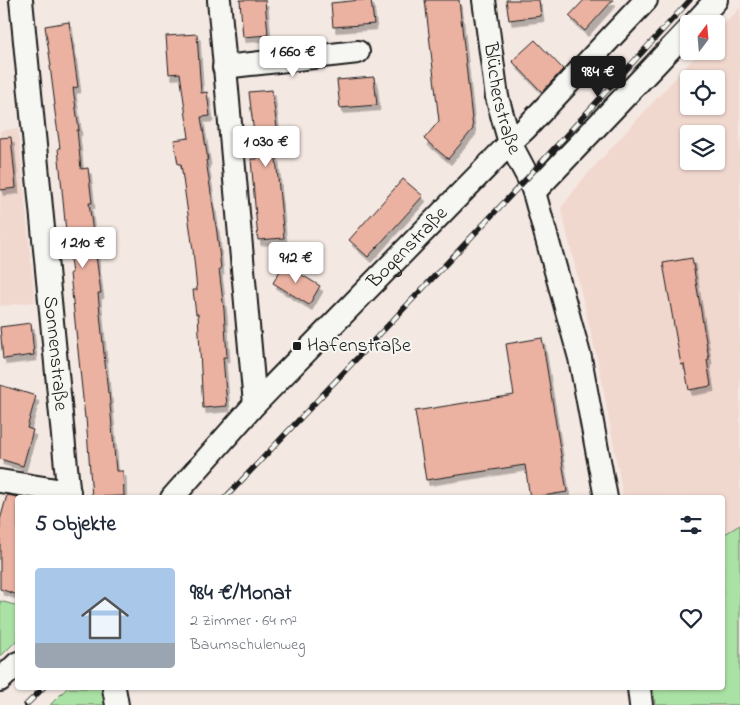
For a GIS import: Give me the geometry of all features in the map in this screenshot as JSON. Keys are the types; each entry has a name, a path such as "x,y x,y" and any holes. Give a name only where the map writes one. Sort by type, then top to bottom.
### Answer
{"street":[{"name":"Sonnenstraße","path":"21,0 69,495"},
{"path":"219,0 254,404"},
{"name":"Blücherstraße","path":"484,0 497,97 510,143 534,192"},
{"name":"Bogenstraße","path":"175,495 254,404 525,129 646,0"},
{"path":"702,15 716,0"},
{"path":"605,495 580,358 534,192 680,38"},
{"path":"224,68 358,52"},
{"path":"0,481 69,495"},
{"path":"0,680 15,666"},
{"path":"114,690 117,705"},
{"path":"638,690 641,705"}],"shaded area":[{"path":"740,8 740,525 725,534 725,495 623,495 600,371 561,208 581,181 680,73 680,115 725,115 725,70 683,70 692,60 725,60 725,24"},
{"path":"18,128 35,302 0,306 0,131"}],"green space":[{"path":"740,525 740,705 655,705 653,690 725,690 725,534"},
{"path":"0,601 15,605 15,642 0,657"},
{"path":"65,690 107,690 110,705 50,705"}],"building":[{"path":"240,0 265,0 268,35 243,37"},
{"path":"371,0 374,24 333,27 331,3"},
{"path":"425,0 459,0 473,129 448,159 424,139 439,121"},
{"path":"506,0 539,0 541,16 509,20"},
{"path":"584,0 613,0 585,31 569,16"},
{"path":"69,22 78,87 73,88 79,130 77,130 81,169 88,168 92,203 89,203 101,293 98,293 116,471 123,471 124,495 92,495 86,418 70,273 72,273 58,148 60,148 45,26"},
{"path":"197,34 201,93 207,92 210,116 201,117 221,269 219,269 227,357 223,357 227,406 203,408 198,314 196,314 193,290 197,290 193,250 181,164 178,164 174,140 189,138 180,73 169,74 166,36"},
{"path":"535,40 563,69 542,92 512,61"},
{"path":"374,77 377,105 340,108 337,80"},
{"path":"272,90 277,128 273,129 284,238 258,240 251,159 257,159 249,92"},
{"path":"11,137 16,188 0,190 0,138"},
{"path":"403,179 423,196 368,257 349,240"},
{"path":"692,258 709,359 707,360 711,386 689,390 684,364 681,365 663,263"},
{"path":"284,264 320,286 309,305 273,283"},
{"path":"31,323 34,355 3,359 0,327"},
{"path":"542,338 567,492 548,495 530,495 525,465 426,480 415,411 514,395 506,344"},
{"path":"0,385 36,396 27,428 33,430 23,466 0,459"},
{"path":"7,495 15,496 15,594 0,589 0,520"}],"railway":[{"path":"228,495 528,177 690,0"},
{"path":"26,705 41,690"}],"place":[{"name":"Hafenstraße","path":"297,346"}]}
